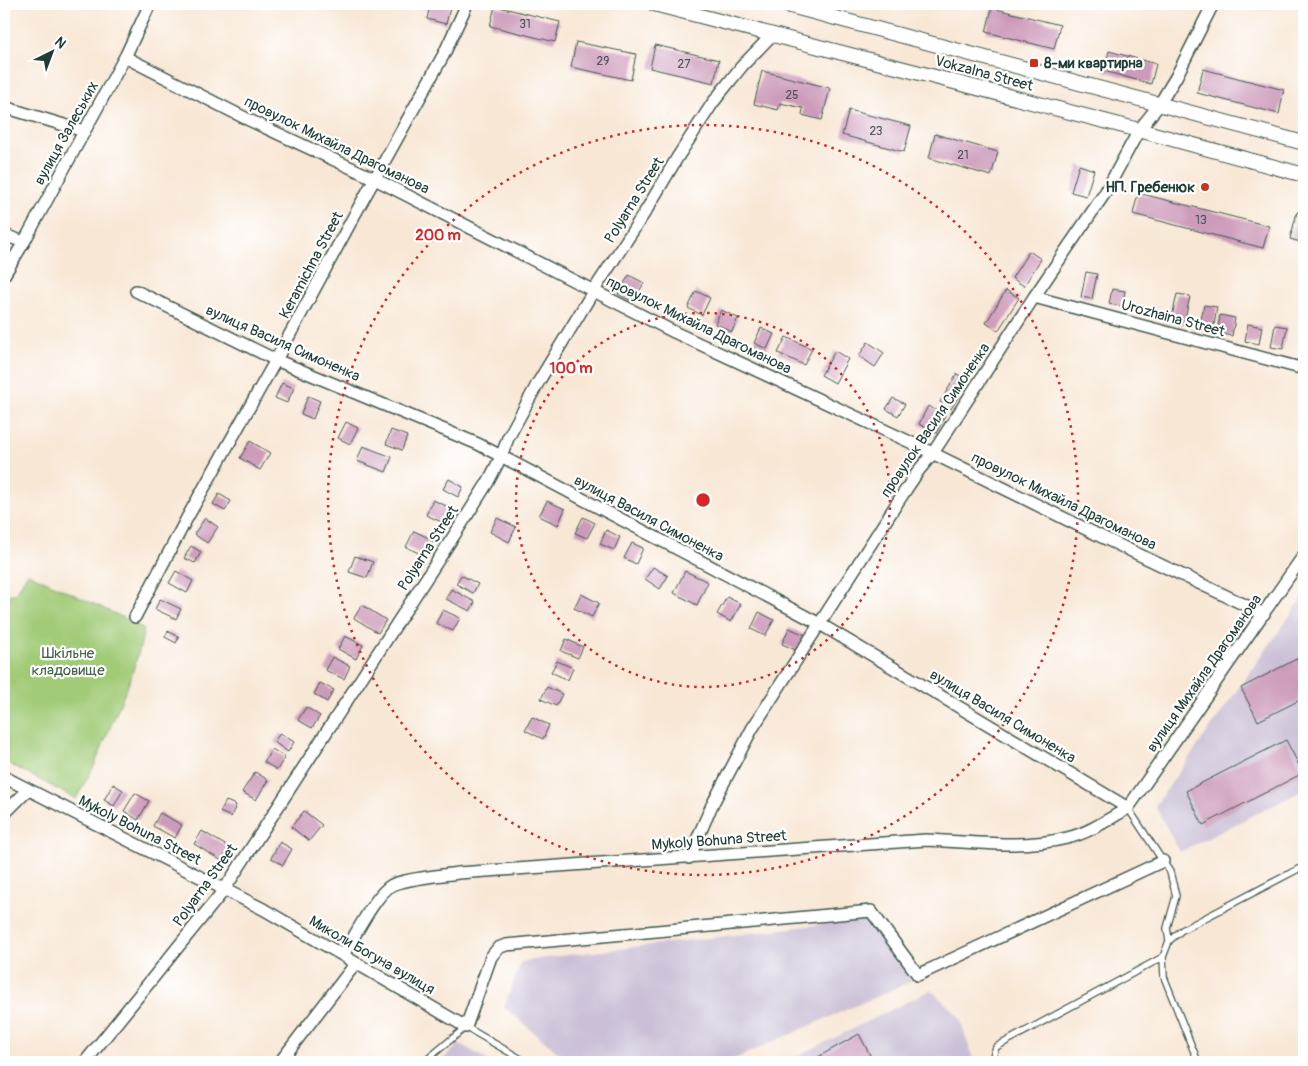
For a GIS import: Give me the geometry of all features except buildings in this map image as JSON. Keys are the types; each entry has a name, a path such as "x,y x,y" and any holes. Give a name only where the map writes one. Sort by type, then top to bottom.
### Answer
{"street":[{"name":"вулиця Залеських","path":"4,275 125,57 150,4"},
{"name":"Keramichna Street","path":"135,617 186,518 276,360 444,54 467,4"},
{"name":"Vokzalna Street","path":"654,4 1139,130 1304,175"},
{"name":"Vokzalna Street","path":"786,4 1304,143"},
{"name":"провулок Василя Симоненка","path":"688,858 712,805 752,728 901,497 933,453 1034,297 1105,193 1139,130 1159,105 1176,77 1213,4"},
{"name":"Polyarna Street","path":"85,1062 224,890 488,482 508,438 538,381 647,209 677,158 712,104 742,66 772,35"},
{"name":"провулок Михайла Драгоманова","path":"125,57 249,120 374,179 674,332 933,453 1264,614"},
{"path":"4,107 84,131"},
{"path":"4,235 24,242"},
{"name":"вулиця Василя Симоненка","path":"136,290 276,360 478,444 820,624 1128,808"},
{"name":"Urozhaina Street","path":"1034,297 1304,368"},
{"name":"вулиця Михайла Драгоманова","path":"1128,808 1304,555"},
{"name":"Mykoly Bohuna Street","path":"4,777 263,909 343,955 384,891 403,881 458,873 926,840 1002,843 1046,842 1069,838 1091,829 1128,808"},
{"path":"4,814 28,790"},
{"path":"466,1026 491,957 498,948 506,945 871,911 918,974 1163,862"},
{"name":"Миколи Богуна вулиця","path":"343,955 466,1026"},
{"path":"280,1062 356,962"}],"lane":[{"path":"1128,808 1170,872 1176,896 1167,928 1169,941"},
{"path":"1198,1062 1164,977 1163,957 1169,941 1182,930 1304,866"},
{"path":"991,1062 996,1046 1163,957"},
{"path":"424,1062 466,1026 526,1062"}],"shaded area":[{"path":"1304,596 1304,790 1180,852 1155,806"},
{"path":"868,919 912,981 727,1062 569,1062 504,1007 521,962"},
{"path":"931,990 959,1016 974,1062 786,1062"},
{"path":"460,1044 491,1062 440,1062"}],"green space":[{"name":"Шкільне кладовище","path":"28,573 144,629 130,680 94,766 76,799 4,761 4,595 15,594"}],"place":[{"name":"8-ми квартирна","path":"1034,63"},
{"name":"НП. Гребенюк","path":"1205,187"}]}
